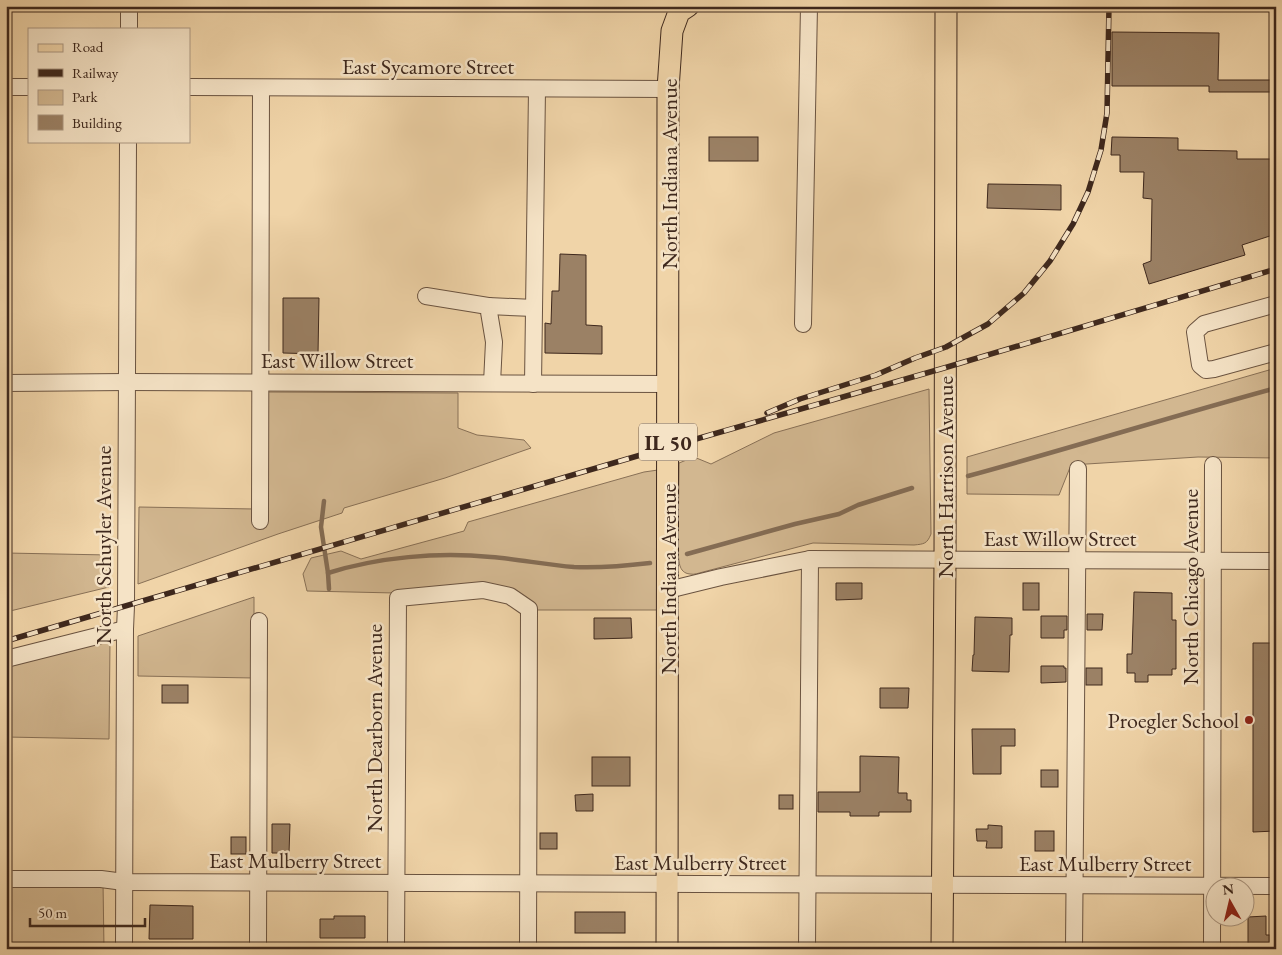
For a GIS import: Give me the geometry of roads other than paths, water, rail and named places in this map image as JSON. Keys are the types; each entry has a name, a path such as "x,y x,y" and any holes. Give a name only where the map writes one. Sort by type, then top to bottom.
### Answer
{"main road":[{"name":"North Indiana Avenue","path":"666,949 668,89 672,30 679,12 688,6"},
{"name":"North Harrison Avenue","path":"942,949 946,6"}],"street":[{"path":"129,6 129,28"},
{"path":"803,324 808,6"},
{"path":"6,87 28,87"},
{"name":"East Sycamore Street","path":"190,88 668,89"},
{"path":"260,521 261,88"},
{"path":"533,384 537,89"},
{"name":"North Schuyler Avenue","path":"124,949 128,142"},
{"path":"426,296 488,306 534,308"},
{"path":"1276,304 1204,324 1195,332 1200,364 1206,370 1276,352"},
{"path":"488,306 494,342 492,383"},
{"name":"East Willow Street","path":"6,382 668,384"},
{"name":"North Chicago Avenue","path":"1212,878 1213,465"},
{"path":"1074,949 1078,469"},
{"path":"807,949 810,559"},
{"name":"East Willow Street","path":"668,590 810,559 1276,561"},
{"name":"North Dearborn Avenue","path":"396,949 398,598 483,590 510,596 529,609 529,884"},
{"path":"258,949 259,620"},
{"path":"6,660 125,629"},
{"name":"East Mulberry Street","path":"6,879 124,882 1204,886"},
{"path":"528,949 529,884"},
{"name":"East Mulberry Street","path":"1254,886 1276,886"},
{"name":"North Chicago Avenue","path":"1212,928 1212,949"}],"waterway":[{"path":"968,476 1276,388"},
{"path":"687,554 795,524 839,514 858,505 912,488"},
{"path":"324,501 321,527 329,589"},
{"path":"328,573 367,563 408,557 450,555 491,557 574,567 650,563"}],"railway":[{"path":"767,413 800,399 876,375 946,347 988,324 1024,293 1050,261 1073,224 1088,192 1101,150 1107,113 1109,6"},
{"path":"6,641 944,368 1276,269"}],"place":[{"name":"Proegler School","path":"1249,720"}]}
